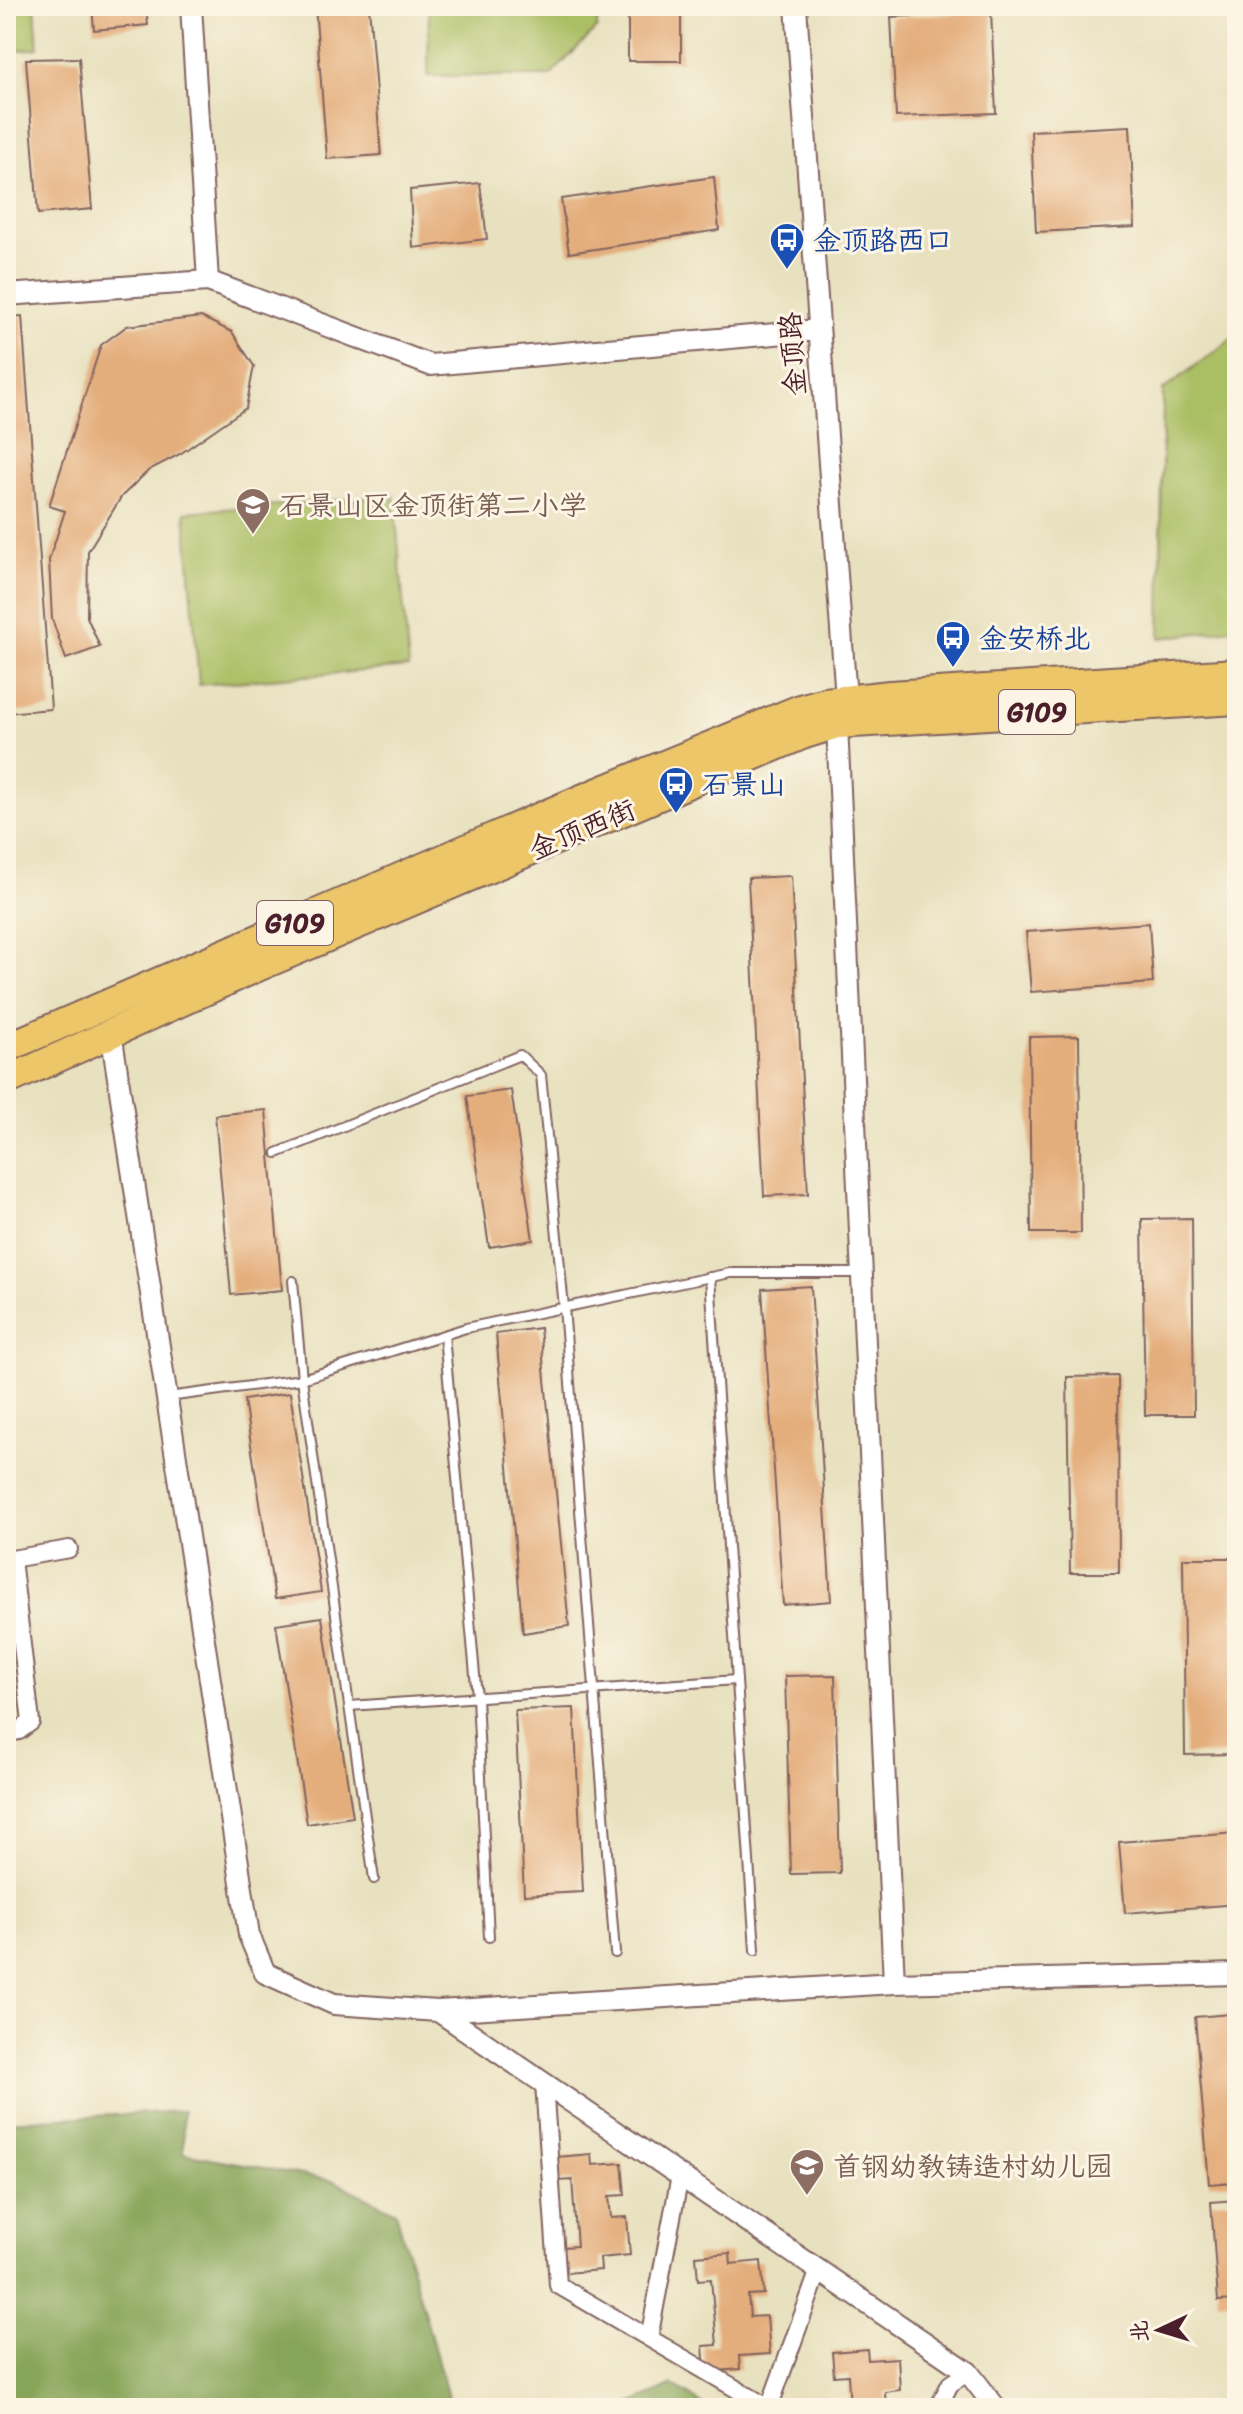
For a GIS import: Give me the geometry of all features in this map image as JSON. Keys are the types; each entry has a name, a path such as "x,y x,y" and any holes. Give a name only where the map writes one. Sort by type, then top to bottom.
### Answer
{"highway":[{"name":"金顶西街","path":"6,1081 111,1032 785,742 841,711 1237,673"},
{"name":"金顶西街","path":"12,1037 800,709 841,711 1237,700"}],"street":[{"path":"191,6 208,281"},
{"name":"金顶路","path":"796,6 841,711 894,1983"},
{"path":"6,295 208,281 430,365 819,330"},
{"path":"111,1032 249,1935 265,1973 334,2004 438,2011 894,1983 1237,1974"},
{"path":"6,1733 19,1731 31,1722 12,1608 9,1560 69,1549"},
{"path":"438,2011 968,2372 996,2408"},
{"path":"544,2083 558,2285 769,2408 819,2270"},
{"path":"649,2338 680,2176"},
{"path":"938,2408 950,2384 968,2372"}],"lane":[{"path":"277,1153 520,1055 541,1075 564,1307 615,1953"},
{"path":"168,1397 302,1379 444,1335 730,1273 863,1273"},
{"path":"710,1277 755,1950"},
{"path":"293,1281 302,1379 374,1879"},
{"path":"444,1335 477,1697 489,1937"},
{"path":"349,1706 737,1680"}],"green space":[{"path":"6,6 35,6 38,48 6,52"},
{"path":"429,6 598,6 597,28 550,76 428,76"},
{"path":"1237,335 1237,628 1160,638 1163,390"},
{"path":"394,496 409,667 199,685 185,512"},
{"path":"183,2111 183,2153 334,2181 396,2212 451,2408 6,2408 6,2121"},
{"path":"673,2385 708,2408 622,2408"}],"building":[{"path":"92,6 146,6 148,25 94,30"},
{"path":"315,6 369,6 381,155 327,159"},
{"path":"628,6 681,6 681,61 628,61"},
{"path":"991,12 996,113 896,117 891,17"},
{"path":"79,58 92,209 38,214 26,59"},
{"path":"1130,126 1135,227 1036,232 1031,131"},
{"path":"714,177 719,230 569,253 561,199"},
{"path":"480,183 487,239 413,248 410,190"},
{"path":"22,316 51,709 6,713 6,317"},
{"path":"201,317 232,332 254,366 246,408 180,454 149,470 122,496 88,551 87,617 100,647 66,659 52,619 49,560 65,511 49,506 101,345 127,326"},
{"path":"791,876 808,1194 764,1196 748,878"},
{"path":"1149,923 1153,983 1031,992 1026,932"},
{"path":"1079,1036 1081,1233 1031,1233 1029,1037"},
{"path":"511,1090 533,1240 489,1247 467,1096"},
{"path":"266,1110 282,1290 231,1295 215,1115"},
{"path":"1192,1218 1194,1415 1145,1415 1142,1219"},
{"path":"811,1286 831,1601 783,1605 762,1289"},
{"path":"540,1328 569,1626 523,1633 496,1334"},
{"path":"1118,1376 1119,1573 1070,1573 1067,1377"},
{"path":"290,1393 321,1592 275,1599 244,1400"},
{"path":"1183,1558 1233,1558 1235,1754 1185,1755"},
{"path":"322,1617 353,1817 307,1824 276,1624"},
{"path":"835,1675 840,1873 791,1874 785,1676"},
{"path":"574,1708 583,1892 524,1895 515,1710"},
{"path":"1237,1833 1237,1904 1125,1913 1119,1842"},
{"path":"1230,2014 1237,2097 1237,2182 1209,2184 1195,2017"},
{"path":"591,2154 592,2165 622,2163 625,2195 609,2196 611,2218 627,2217 630,2255 600,2258 601,2270 566,2273 563,2247 577,2246 572,2180 558,2181 557,2157"},
{"path":"1237,2200 1237,2300 1218,2301 1211,2202"},
{"path":"730,2253 731,2264 761,2261 764,2294 748,2295 750,2317 767,2316 770,2354 739,2356 740,2369 705,2372 703,2346 717,2345 711,2279 698,2280 696,2256"},
{"path":"867,2349 868,2360 898,2358 900,2390 885,2392 886,2408 850,2408 848,2375 834,2376 832,2352"}],"place":[{"name":"金顶路西口","path":"787,271"},
{"name":"石景山区金顶街第二小学","path":"253,536"},
{"name":"金安桥北","path":"953,669"},
{"name":"石景山","path":"676,815"},
{"name":"首钢幼教铸造村幼儿园","path":"807,2197"}]}
